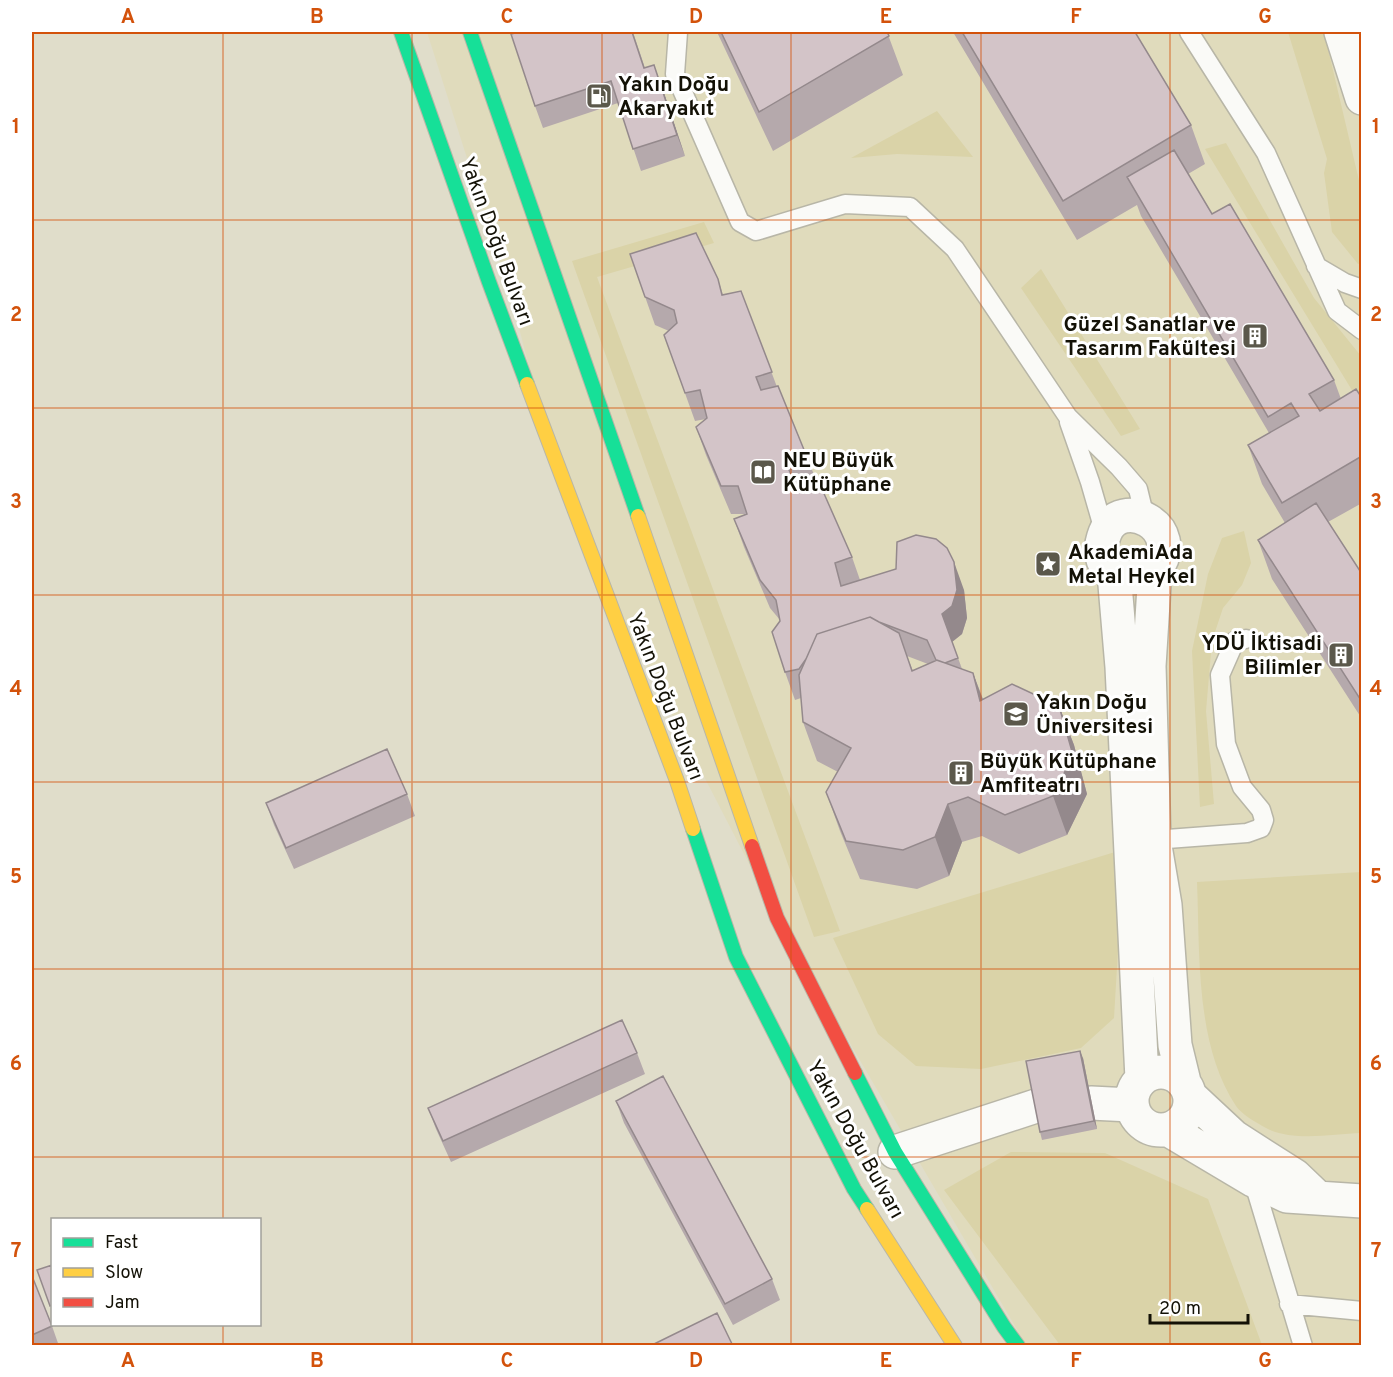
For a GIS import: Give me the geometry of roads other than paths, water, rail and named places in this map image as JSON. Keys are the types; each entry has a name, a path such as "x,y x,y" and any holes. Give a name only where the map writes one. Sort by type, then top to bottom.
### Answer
{"main road":[{"name":"Yakın Doğu Bulvarı","path":"401,32 497,304 676,781 736,957 854,1189 955,1346"},
{"path":"470,32 777,918 895,1152 1018,1346"}],"street":[{"path":"1341,32 1362,98"},
{"path":"1114,573 1122,668 1136,1092 1134,1115 1149,1129 1159,1131 1169,1130 1184,1120 1191,1105 1175,1044 1165,905 1154,840 1149,666 1155,572 1162,561 1165,549 1160,530 1145,518 1129,516 1117,520 1107,528 1101,543 1102,557 1107,567 1114,573 1129,579 1144,578 1155,572"},
{"path":"1091,1102 1136,1092 1159,1072 1177,1076 1234,1137 1295,1176 1318,1198"},
{"path":"895,1152 1036,1106"},
{"path":"1169,1130 1253,1180 1287,1196 1362,1201"}],"lane":[{"path":"678,32 675,74 740,222 756,231 845,204 910,207 955,249 1068,417 1138,489 1145,518"},
{"path":"1189,32 1266,153 1337,311 1362,330"},
{"path":"1316,266 1345,283 1362,289"},
{"path":"1068,417 1105,534"},
{"path":"1154,840 1247,833 1261,828 1264,820 1261,810 1242,787 1226,744 1220,675 1235,641 1246,639"},
{"path":"1253,1180 1303,1346"},
{"path":"1289,1304 1362,1311"}],"place":[{"name":"Yakın Doğu Akaryakıt","path":"599,96"},
{"name":"Güzel Sanatlar ve Tasarım Fakültesi","path":"1255,336"},
{"name":"NEU Büyük Kütüphane","path":"763,472"},
{"name":"AkademiAda Metal Heykel","path":"1048,564"},
{"name":"YDÜ İktisadi Bilimler","path":"1341,655"},
{"name":"Yakın Doğu Üniversitesi","path":"1016,714"},
{"name":"Büyük Kütüphane Amfiteatrı","path":"961,773"}]}
